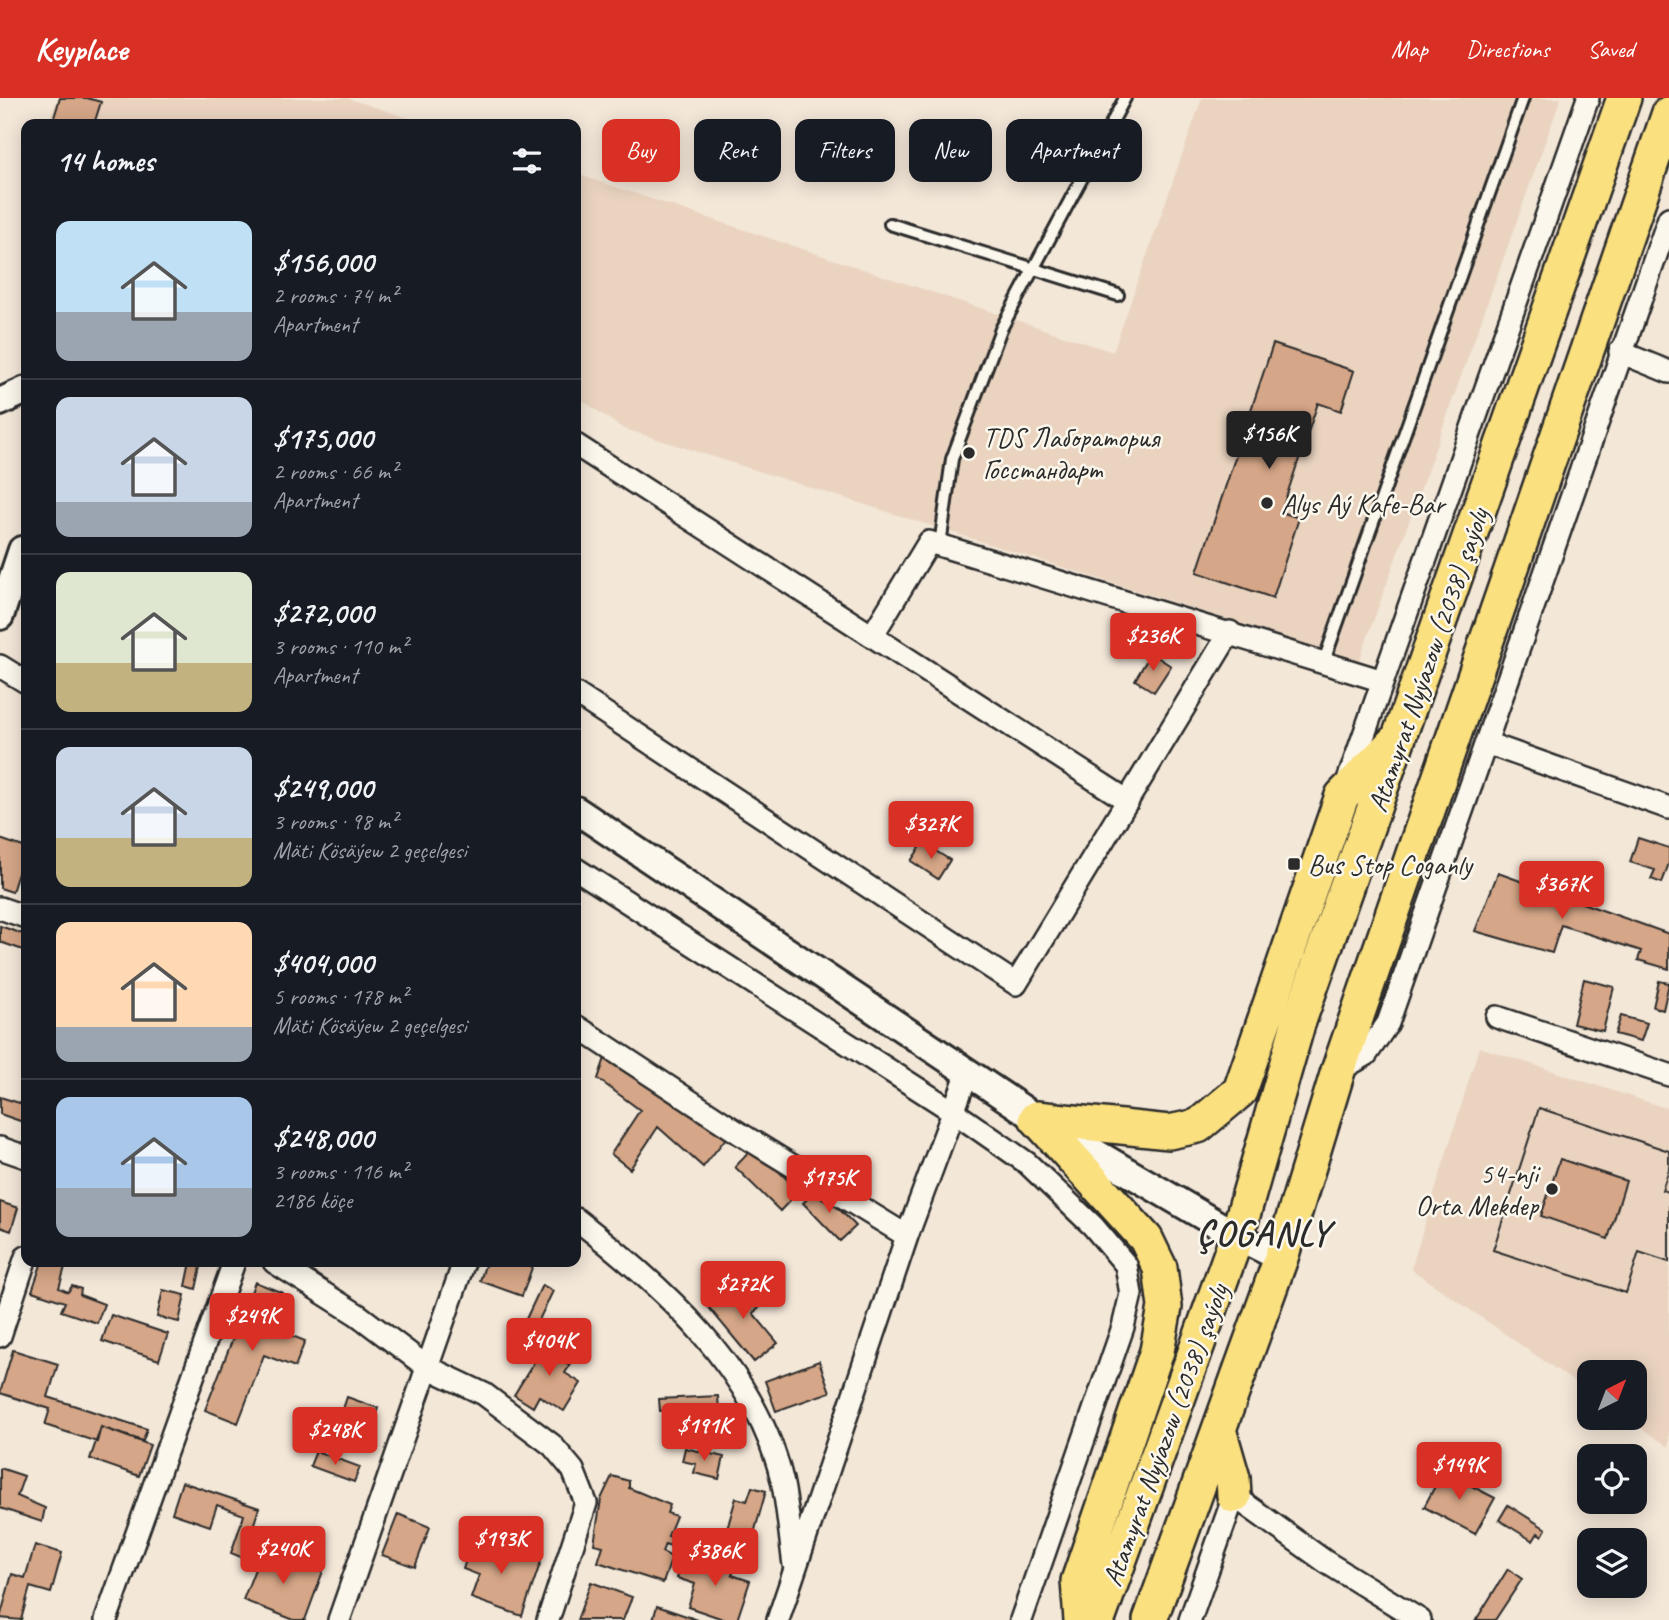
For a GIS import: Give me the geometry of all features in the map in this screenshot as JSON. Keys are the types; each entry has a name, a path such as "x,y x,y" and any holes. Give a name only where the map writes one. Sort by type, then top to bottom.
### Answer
{"main road":[{"name":"Atamyrat Nyýazow (2038) şaýoly","path":"1098,1620 1237,1236 1298,1024 1624,98"},
{"name":"Atamyrat Nyýazow (2038) şaýoly","path":"1150,1620 1220,1433 1281,1258 1338,1071 1669,113"},
{"path":"1036,1118 1147,1132 1198,1126 1240,1091 1342,796 1403,732"},
{"path":"1287,954 1298,1024"},
{"path":"1036,1118 1125,1212 1146,1239 1160,1268 1165,1307 1157,1351 1078,1581 1081,1620"},
{"path":"1120,1458 1182,1388"},
{"path":"1220,1433 1233,1478 1234,1496"}],"street":[{"path":"1342,796 1587,98"},
{"path":"1338,1071 1366,1055 1388,1023 1620,352 1669,218"},
{"path":"1620,352 1669,372"},
{"path":"0,402 21,392"},
{"path":"581,448 1128,801"},
{"path":"872,636 929,542 1383,681"},
{"path":"0,616 16,546"},
{"path":"581,697 1016,984 1230,632"},
{"path":"0,666 21,679"},
{"path":"1486,743 1669,808"},
{"path":"581,813 1036,1118 1237,1236 1281,1258"},
{"path":"581,872 951,1110 1027,1163 1093,1226 1126,1265 1131,1294 1123,1327 1021,1620"},
{"path":"0,908 21,915"},
{"path":"1497,1017 1667,1068"},
{"path":"581,1029 738,1133 907,1236"},
{"path":"778,1620 907,1236 951,1110 968,1072"},
{"path":"0,1148 21,1155"},
{"path":"581,1223 669,1298 725,1361 765,1429 782,1479 795,1570"},
{"path":"0,1336 23,1267"},
{"path":"106,1620 232,1267"},
{"path":"282,1267 358,1315 427,1367 484,1394 552,1445 573,1471 586,1503 548,1620"},
{"path":"339,1620 462,1267"},
{"path":"1190,1620 1234,1496 1326,1562 1420,1620"},
{"path":"1065,1620 1078,1581"}],"lane":[{"path":"940,545 952,459 1001,329 1125,98"},
{"path":"1324,661 1523,98"},
{"path":"890,224 1118,295"}],"shaded area":[{"path":"58,98 347,98 411,119 49,119"},
{"path":"1202,98 1561,98 1359,661 622,428 581,399 581,176 1113,352"},
{"name":"54-nji Orta Mekdep","path":"1479,1047 1669,1109 1669,1447 1644,1430 1647,1430 1647,1360 1577,1360 1577,1384 1411,1269"}],"building":[{"path":"60,98 87,98 101,102 96,119 54,119"},
{"path":"1273,344 1354,371 1341,411 1318,403 1281,512 1299,518 1273,598 1197,572"},
{"path":"1151,653 1171,666 1154,692 1135,680"},
{"path":"1638,838 1669,848 1669,863 1662,883 1651,879 1655,870 1630,862"},
{"path":"0,839 21,846 21,864 12,892 0,888"},
{"path":"923,843 950,860 938,879 911,861"},
{"path":"1498,873 1669,934 1669,969 1638,960 1641,951 1561,925 1552,953 1475,931"},
{"path":"0,926 21,933 21,949 0,942"},
{"path":"1584,979 1614,987 1603,1031 1573,1024"},
{"path":"1659,981 1669,983 1663,1010 1653,1007"},
{"path":"1621,1016 1647,1023 1641,1041 1615,1034"},
{"path":"607,1052 726,1138 703,1167 658,1127 630,1169 611,1154 640,1110 598,1079"},
{"path":"0,1097 21,1103 21,1121 0,1114"},
{"path":"1539,1108 1669,1151 1669,1169 1662,1190 1669,1192 1669,1262 1639,1252 1626,1293 1493,1250","holes":["1560,1159 1626,1181 1608,1239 1541,1216"]},
{"path":"1539,1108 1669,1151 1669,1169 1662,1190 1669,1192 1669,1262 1639,1252 1626,1293 1493,1250"},
{"path":"754,1147 799,1191 780,1211 735,1167"},
{"path":"818,1188 856,1226 840,1241 803,1203"},
{"path":"0,1202 18,1208 11,1231 0,1227"},
{"path":"40,1267 65,1267 59,1288 68,1292 72,1286 81,1289 80,1295 104,1304 97,1323 61,1311 65,1302 32,1291"},
{"path":"190,1267 201,1267 196,1289 186,1286"},
{"path":"484,1267 532,1267 522,1296 480,1281"},
{"path":"255,1282 283,1293 270,1327 305,1341 295,1367 264,1355 238,1423 205,1410"},
{"path":"728,1284 744,1303 758,1292 766,1302 753,1313 778,1343 754,1362 705,1303"},
{"path":"542,1285 553,1291 537,1324 526,1319"},
{"path":"163,1290 185,1295 179,1322 157,1317"},
{"path":"111,1315 168,1334 159,1360 102,1341"},
{"path":"549,1338 570,1351 563,1361 570,1365 565,1373 581,1383 564,1411 539,1396 533,1407 514,1395"},
{"path":"13,1350 58,1364 48,1397 147,1429 143,1441 101,1427 97,1442 45,1425 50,1409 0,1393"},
{"path":"819,1361 830,1392 776,1411 765,1381"},
{"path":"718,1396 719,1412 698,1413 698,1420 687,1420 686,1409 660,1411 659,1399"},
{"path":"347,1397 378,1408 366,1443 335,1433"},
{"path":"101,1427 150,1445 139,1476 90,1459"},
{"path":"685,1448 724,1457 719,1479 694,1473 696,1464 682,1461"},
{"path":"316,1451 360,1467 354,1482 310,1466"},
{"path":"0,1468 24,1476 17,1496 45,1508 42,1522 0,1508"},
{"path":"1443,1471 1495,1498 1475,1534 1424,1507"},
{"path":"612,1476 629,1481 629,1488 670,1505 667,1513 676,1516 668,1536 675,1538 671,1546 665,1544 662,1552 672,1557 663,1583 598,1562 603,1546 594,1544 601,1499"},
{"path":"182,1482 259,1508 243,1558 231,1553 244,1515 217,1505 210,1526 172,1513"},
{"path":"752,1487 766,1491 753,1537 727,1529 736,1498 747,1501"},
{"path":"1508,1505 1546,1529 1542,1536 1538,1533 1533,1541 1499,1520"},
{"path":"398,1514 430,1527 415,1567 382,1555"},
{"path":"474,1537 541,1561 522,1616 471,1598 479,1575 463,1569"},
{"path":"35,1545 62,1553 51,1593 30,1587 21,1620 0,1618 12,1574 25,1578"},
{"path":"263,1548 323,1571 305,1620 294,1620 243,1600"},
{"path":"683,1558 708,1566 711,1558 735,1566 732,1575 750,1581 737,1620 726,1620 688,1607 695,1584 677,1578"},
{"path":"1508,1569 1522,1579 1495,1620 1476,1620"},
{"path":"591,1582 632,1597 623,1620 577,1620"},
{"path":"657,1606 698,1620 653,1620"}],"place":[{"name":"TDS Лаборатория Госстандарт","path":"969,453"},
{"name":"Alys Aý Kafe-Bar","path":"1267,503"},
{"name":"Bus Stop Coganly","path":"1294,864"},
{"name":"54-nji Orta Mekdep","path":"1552,1189"}],"district":[{"name":"ÇOGANLY","path":"1264,1233"}]}
